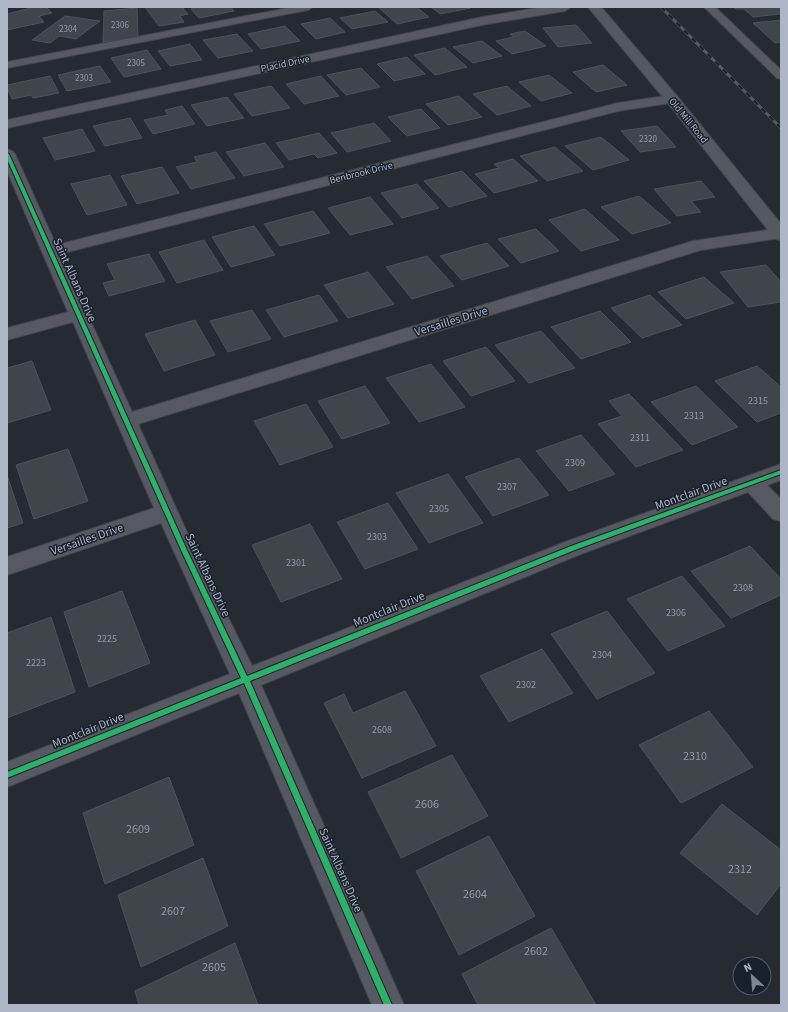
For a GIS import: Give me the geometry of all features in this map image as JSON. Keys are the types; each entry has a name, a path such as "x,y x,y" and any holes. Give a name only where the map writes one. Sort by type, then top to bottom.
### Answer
{"street":[{"name":"Placid Drive","path":"7,124 482,21 565,7"},
{"name":"Old Mill Road","path":"594,7 672,99 780,234"},
{"name":"Benbrook Drive","path":"50,252 618,106 672,99"},
{"name":"Saint Albans Drive","path":"7,154 12,178 50,252 167,512 245,678 388,1005"},
{"name":"Versailles Drive","path":"126,422 699,245 780,234"},
{"path":"7,334 78,315"},
{"name":"Montclair Drive","path":"7,774 573,548 781,472"},
{"path":"751,482 781,513"},
{"name":"Versailles Drive","path":"7,566 167,512"}],"lane":[{"path":"7,65 29,62 308,7"},
{"path":"709,7 781,76"}],"building":[{"path":"35,7 46,7 52,13 39,16 44,22 7,30 7,14"},
{"path":"145,7 182,7 188,14 180,16 184,22 159,26"},
{"path":"199,7 231,7 234,11 199,18 191,9"},
{"path":"378,7 416,7 429,17 397,24"},
{"path":"431,7 470,7 471,8 440,14"},
{"path":"733,7 781,7 781,14 753,17 744,9 736,9"},
{"path":"137,8 138,39 103,42 104,11"},
{"path":"375,11 388,22 352,29 340,18"},
{"path":"65,16 100,21 76,39 59,36 50,43 32,40"},
{"path":"330,18 345,32 316,39 301,24"},
{"path":"781,20 781,42 775,43 753,23"},
{"path":"576,25 592,43 558,47 543,28"},
{"path":"285,26 300,41 261,49 248,34"},
{"path":"525,31 546,46 512,54 496,41 514,37 510,34"},
{"path":"237,34 253,51 218,58 203,40"},
{"path":"482,41 502,56 473,63 453,47"},
{"path":"190,44 202,60 170,66 158,51"},
{"path":"445,48 467,67 435,75 414,55"},
{"path":"147,50 161,69 124,77 111,58"},
{"path":"407,57 425,74 394,81 377,64"},
{"path":"603,65 627,85 596,92 573,72"},
{"path":"100,66 111,82 67,91 58,75"},
{"path":"361,68 380,87 346,95 327,75"},
{"path":"549,75 572,93 541,101 519,82"},
{"path":"50,76 59,93 33,98 31,95 12,99 7,88 7,85"},
{"path":"321,76 339,96 304,104 286,84"},
{"path":"271,86 290,108 252,116 234,94"},
{"path":"507,86 531,106 497,115 473,94"},
{"path":"459,96 482,117 448,125 426,104"},
{"path":"227,97 244,118 207,126 191,105"},
{"path":"182,106 195,124 153,134 144,120 168,115 165,110"},
{"path":"421,109 440,128 407,136 388,117"},
{"path":"130,118 142,138 105,146 93,126"},
{"path":"374,123 391,141 347,152 331,133"},
{"path":"657,126 676,147 640,152 621,131"},
{"path":"82,129 95,151 55,160 43,138"},
{"path":"319,133 337,153 318,158 314,154 289,160 276,143"},
{"path":"601,137 629,160 593,170 565,146"},
{"path":"265,143 284,167 244,176 226,152"},
{"path":"555,147 583,171 547,181 520,156"},
{"path":"216,152 235,178 191,189 176,167 197,162 194,157"},
{"path":"513,159 538,181 494,193 475,174 499,168 494,164"},
{"path":"162,167 179,193 137,204 121,176"},
{"path":"462,171 487,196 449,207 424,181"},
{"path":"110,175 127,205 87,215 71,184"},
{"path":"701,181 715,197 691,201 701,212 677,216 654,189"},
{"path":"417,184 439,208 402,218 381,193"},
{"path":"639,196 671,223 632,234 601,207"},
{"path":"370,197 393,224 350,235 328,208"},
{"path":"585,209 619,240 581,251 549,220"},
{"path":"313,211 330,233 280,246 264,224"},
{"path":"254,226 275,255 231,267 212,237"},
{"path":"536,229 559,251 521,263 498,239"},
{"path":"204,240 223,270 177,283 159,252"},
{"path":"487,243 509,266 462,280 440,256"},
{"path":"149,254 165,281 109,296 103,283 115,280 107,264"},
{"path":"427,256 454,286 412,299 386,267"},
{"path":"766,265 781,282 781,302 748,307 720,272"},
{"path":"368,272 394,304 348,318 324,285"},
{"path":"704,277 734,303 686,319 658,292"},
{"path":"319,295 338,321 284,337 266,310"},
{"path":"650,295 682,325 642,338 611,308"},
{"path":"252,310 271,339 228,352 210,321"},
{"path":"600,311 631,342 581,359 551,327"},
{"path":"195,320 215,355 164,371 145,334"},
{"path":"541,331 575,368 529,383 495,345"},
{"path":"486,347 515,381 471,396 443,361"},
{"path":"32,361 51,410 7,423 7,368"},
{"path":"431,364 465,407 419,422 386,378"},
{"path":"757,366 781,387 781,413 757,422 715,381"},
{"path":"365,386 390,423 342,439 318,401"},
{"path":"696,386 738,427 692,445 651,402"},
{"path":"629,394 683,450 636,467 598,424 622,416 609,401"},
{"path":"306,404 333,447 280,465 254,421"},
{"path":"581,435 615,474 569,491 536,451"},
{"path":"68,449 88,501 34,519 16,465"},
{"path":"519,458 549,495 493,516 465,477"},
{"path":"448,474 483,523 429,543 396,493"},
{"path":"7,475 23,523 7,528"},
{"path":"388,503 418,549 365,569 337,522"},
{"path":"310,524 342,579 281,602 252,545"},
{"path":"750,546 781,579 781,595 731,618 691,571"},
{"path":"682,576 725,626 668,651 627,599"},
{"path":"122,591 150,663 89,687 64,612"},
{"path":"607,611 655,673 597,699 551,634"},
{"path":"51,617 75,692 7,718 7,633"},
{"path":"542,649 573,693 509,722 480,676"},
{"path":"405,691 436,746 362,778 324,703 344,694 353,713"},
{"path":"709,711 753,767 681,803 639,745"},
{"path":"452,755 488,816 401,858 368,792"},
{"path":"169,777 194,845 105,884 83,813"},
{"path":"722,804 781,850 781,884 757,915 680,853"},
{"path":"489,836 535,916 459,955 416,871"},
{"path":"203,858 228,926 141,967 118,895"},
{"path":"551,928 596,1005 478,1005 462,974"},
{"path":"235,943 258,1005 139,1005 135,991"}],"railway":[{"path":"661,7 781,128"}],"cycle path":[{"path":"7,154 184,550 245,678 388,1005"},
{"path":"7,775 573,548 781,472"}]}
